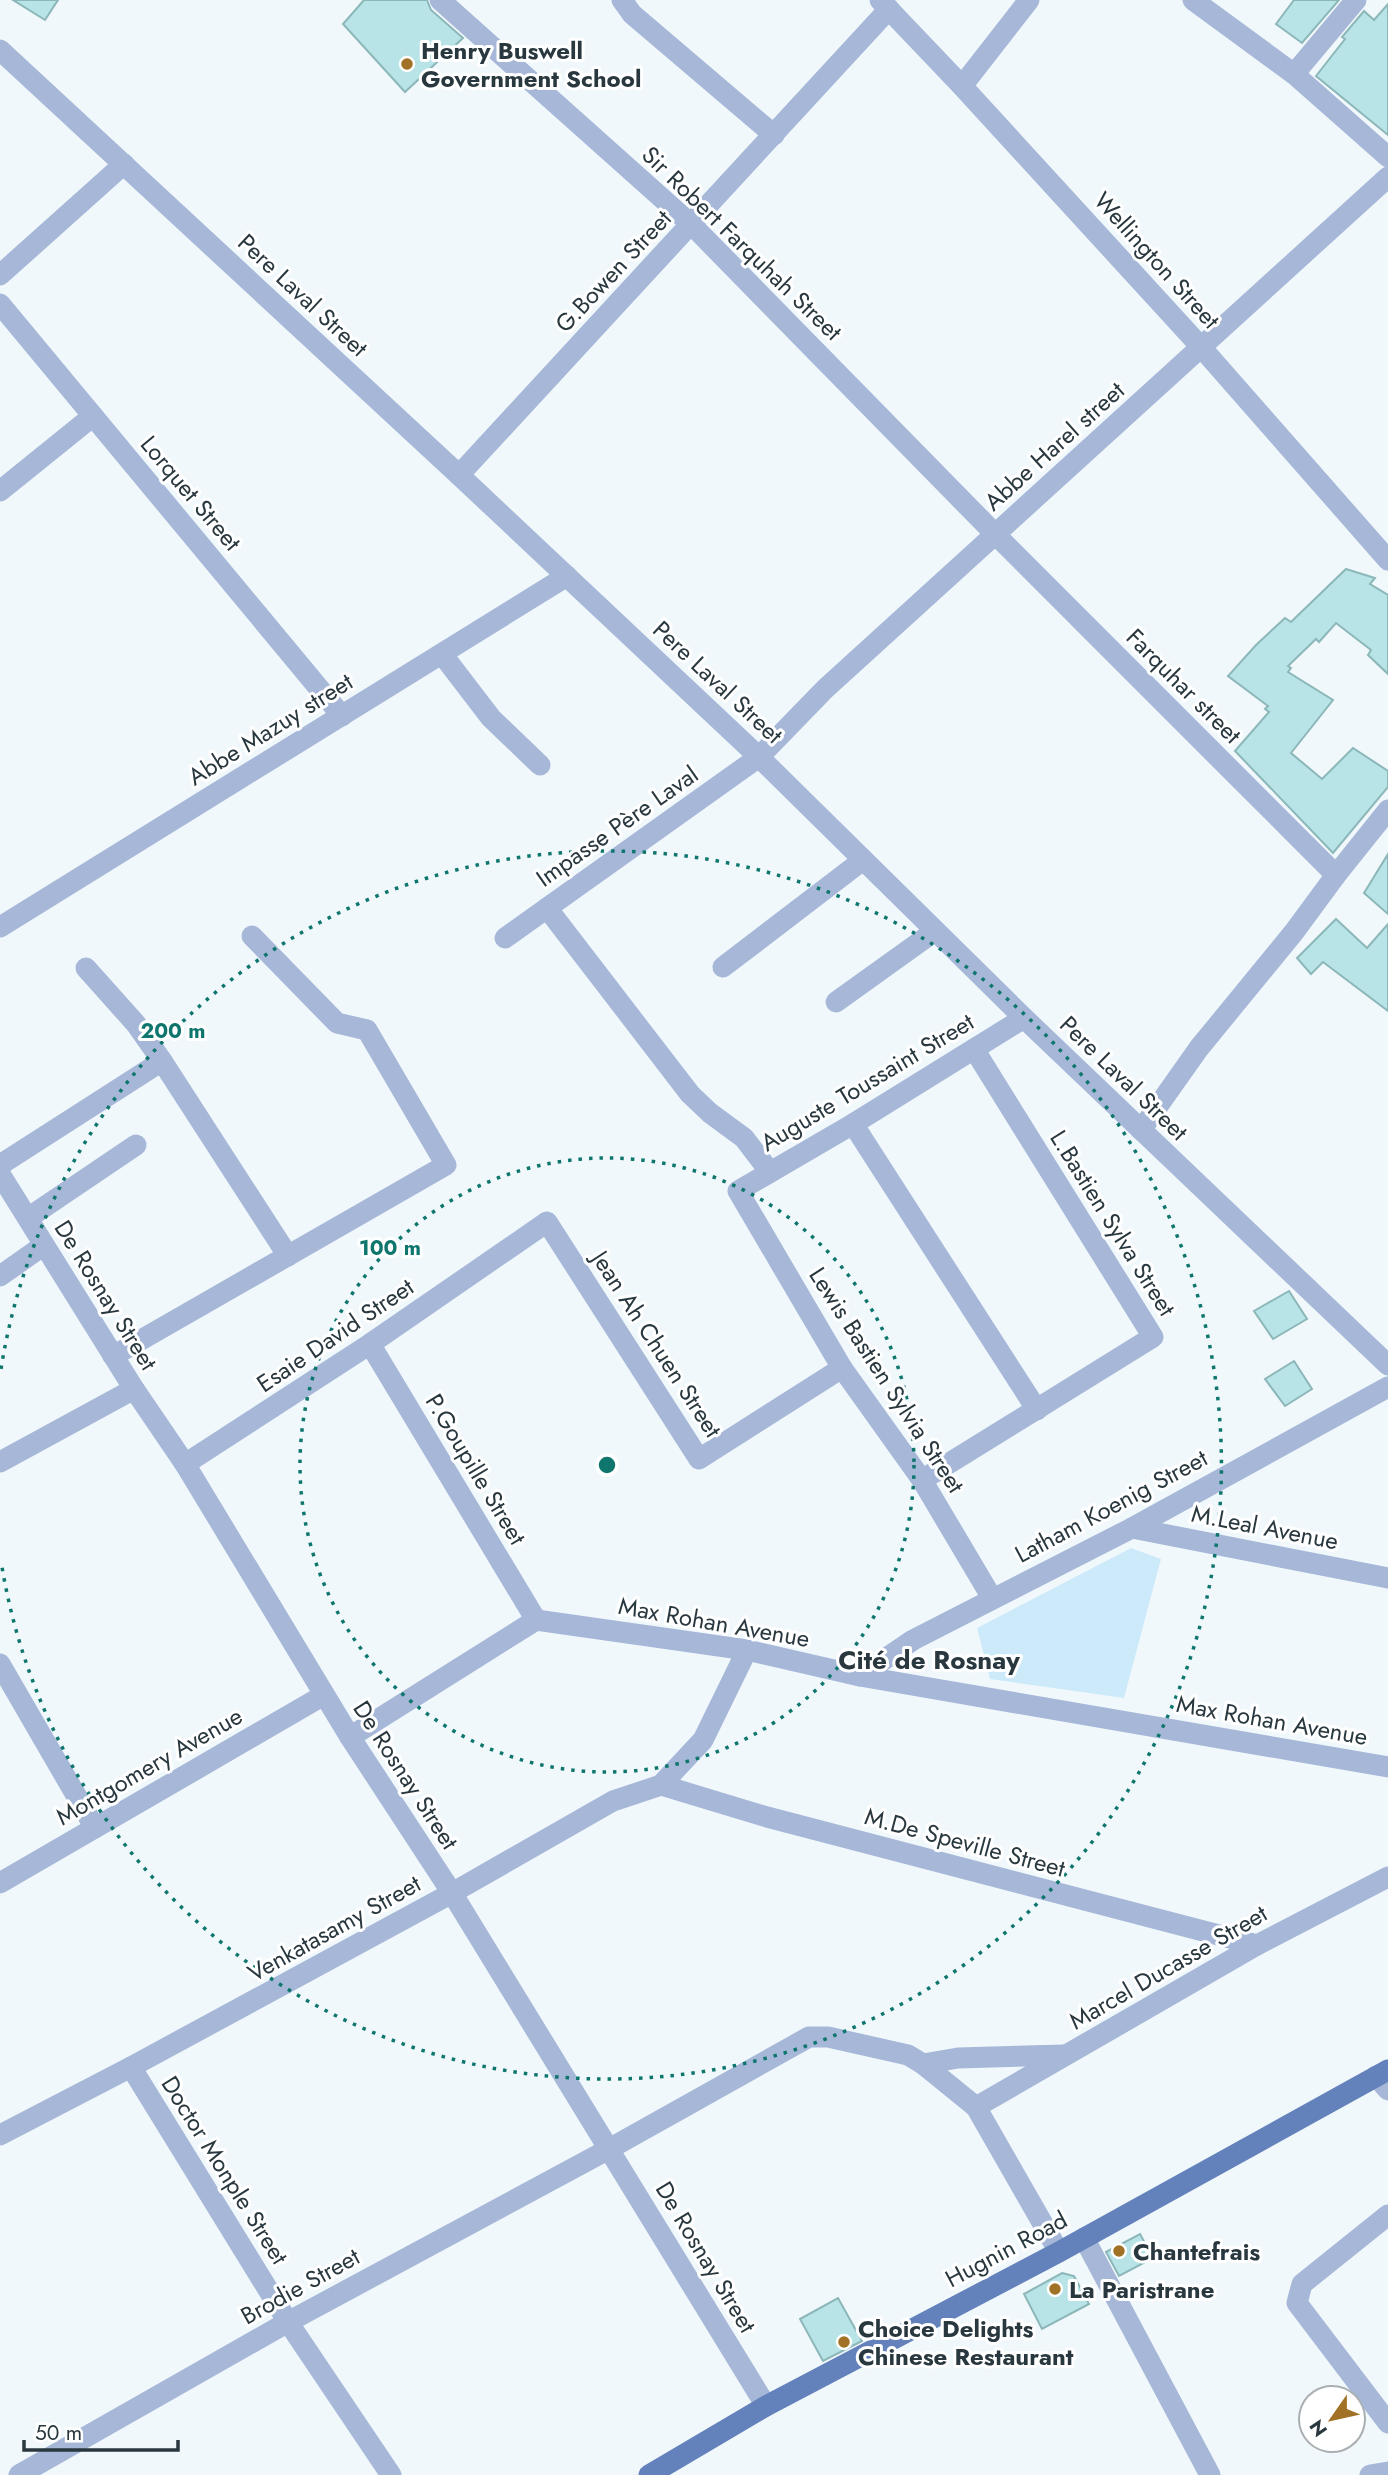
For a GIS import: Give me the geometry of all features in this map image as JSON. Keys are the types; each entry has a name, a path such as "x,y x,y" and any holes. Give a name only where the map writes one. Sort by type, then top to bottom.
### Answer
{"main road":[{"name":"Hugnin Road","path":"649,2475 766,2406 1384,2079"}],"street":[{"name":"Sir Robert Farquhah Street","path":"440,0 692,225 996,534"},
{"path":"622,0 632,14 774,135"},
{"path":"962,86 1029,0"},
{"path":"1193,0 1294,74 1388,157"},
{"path":"1294,74 1356,0"},
{"name":"G.Bowen Street","path":"459,475 774,135 885,5"},
{"name":"Wellington Street","path":"885,5 1201,347 1388,560"},
{"name":"Pere Laval Street","path":"0,50 759,757 1024,1018 1386,1358"},
{"path":"0,275 124,164"},
{"name":"Abbe Harel street","path":"759,757 825,689 1388,177"},
{"name":"Lorquet Street","path":"0,304 342,716"},
{"path":"0,491 93,416"},
{"name":"Farquhar street","path":"996,534 1336,875"},
{"name":"Abbe Mazuy street","path":"0,927 567,576"},
{"path":"442,654 491,718 540,765"},
{"name":"Impasse Père Laval","path":"505,938 759,757"},
{"path":"1141,1130 1199,1048 1294,932 1388,810"},
{"path":"723,967 863,860"},
{"path":"547,908 690,1094 744,1138 770,1172"},
{"path":"836,1002 935,930"},
{"path":"113,1356 446,1165 367,1030 337,1023 252,936"},
{"path":"86,968 136,1024 162,1061 288,1256"},
{"name":"Auguste Toussaint Street","path":"738,1191 853,1124 1024,1018"},
{"name":"L.Bastien Sylva Street","path":"922,1480 1153,1337 974,1049"},
{"path":"0,1165 162,1061"},
{"path":"853,1124 1037,1410"},
{"path":"27,1218 136,1145"},
{"name":"De Rosnay Street","path":"0,1174 134,1390 185,1464 350,1737 452,1893 766,2406"},
{"name":"Lewis Bastien Sylvia Street","path":"738,1191 842,1368 922,1480 992,1598"},
{"name":"Jean Ah Chuen Street","path":"547,1222 699,1459 842,1368"},
{"name":"Esaie David Street","path":"185,1464 370,1345 547,1222"},
{"path":"0,1276 44,1245"},
{"name":"P.Goupille Street","path":"370,1345 536,1620"},
{"name":"Latham Koenig Street","path":"860,1676 913,1640 1132,1528 1388,1387"},
{"path":"0,1462 134,1390"},
{"name":"M.Leal Avenue","path":"1132,1528 1388,1578"},
{"path":"350,1737 536,1620"},
{"name":"Max Rohan Avenue","path":"536,1620 747,1650 860,1676 1388,1767"},
{"name":"Venkatasamy Street","path":"0,2135 452,1893 612,1801 661,1785 704,1740 747,1650"},
{"path":"0,1664 95,1828"},
{"name":"Montgomery Avenue","path":"0,1883 324,1695"},
{"name":"M.De Speville Street","path":"661,1785 767,1817 1257,1945"},
{"name":"Marcel Ducasse Street","path":"976,2107 1257,1945 1388,1877"},
{"path":"609,2149 808,2037 828,2037 915,2059 1066,2055"},
{"path":"915,2059 976,2107 1059,2252"},
{"name":"Doctor Monple Street","path":"131,2067 288,2322 391,2475"},
{"name":"Brodie Street","path":"19,2475 288,2322 609,2149"},
{"path":"1388,2215 1302,2284 1297,2303 1388,2423"},
{"path":"1084,2238 1210,2475"},
{"path":"1370,2475 1388,2472"}],"shaded area":[{"path":"1131,1548 1161,1559 1124,1698 990,1679 977,1628"}],"building":[{"path":"13,0 58,0 45,20"},
{"name":"Henry Buswell Government School","path":"364,0 427,0 431,10 463,38 405,92 343,24"},
{"path":"1294,0 1339,0 1302,43 1276,24"},
{"path":"1388,4 1388,135 1316,76 1345,39 1342,37 1364,11 1374,20"},
{"path":"1346,569 1375,578 1370,584 1388,595 1388,674 1368,655 1371,650 1336,623 1319,642 1316,639 1288,666 1291,668 1288,672 1333,700 1291,753 1322,779 1353,748 1388,771 1388,787 1333,853 1235,751 1269,712 1265,709 1268,706 1228,676 1285,618 1291,622"},
{"path":"1388,854 1388,914 1364,893"},
{"path":"1336,919 1367,948 1388,924 1388,1011 1323,962 1311,974 1297,958"},
{"path":"1289,1291 1307,1319 1273,1339 1254,1311"},
{"path":"1294,1361 1312,1389 1285,1406 1265,1379"},
{"path":"1140,2234 1153,2258 1119,2276 1106,2252"},
{"path":"1062,2273 1074,2276 1089,2304 1042,2329 1024,2294"},
{"path":"838,2298 862,2341 823,2361 800,2319"}],"place":[{"name":"Henry Buswell Government School","path":"407,64"},
{"name":"Chantefrais","path":"1119,2251"},
{"name":"La Paristrane","path":"1055,2289"},
{"name":"Choice Delights Chinese Restaurant","path":"844,2342"}],"district":[{"name":"Cité de Rosnay","path":"929,1660"}]}
